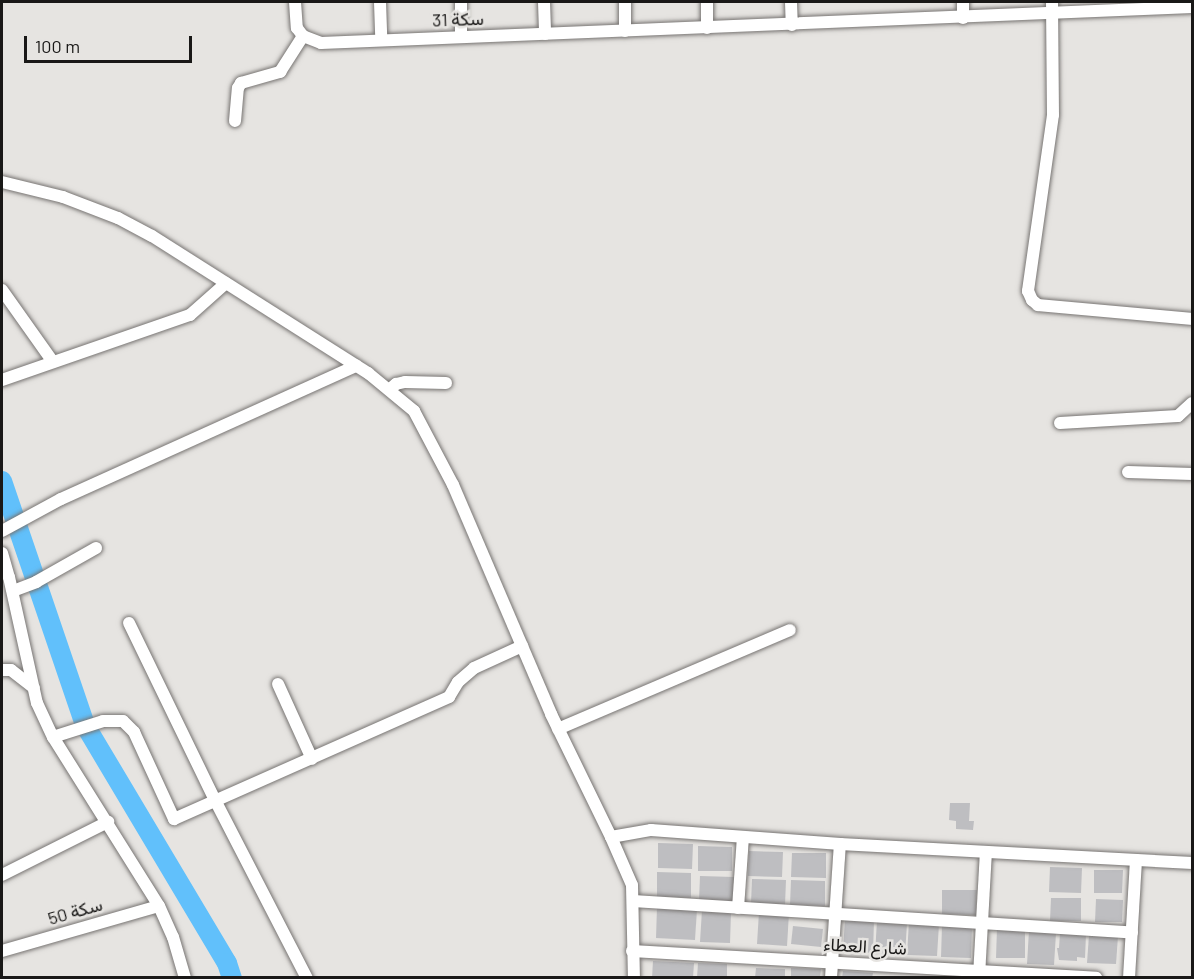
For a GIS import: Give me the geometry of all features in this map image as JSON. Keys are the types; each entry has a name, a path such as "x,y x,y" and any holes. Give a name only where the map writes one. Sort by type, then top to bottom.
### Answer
{"street":[{"path":"235,121 238,88 241,83 280,72 303,36 297,28 295,2"},
{"path":"380,2 381,40"},
{"path":"460,2 461,37"},
{"path":"544,2 545,34"},
{"path":"625,2 625,31"},
{"path":"707,2 707,28"},
{"path":"791,2 792,25"},
{"path":"963,2 963,18"},
{"name":"سكة 31","path":"303,36 321,43 963,18 1052,8 1192,7"},
{"path":"1052,8 1053,115 1028,291 1032,300 1038,306 1192,319"},
{"path":"2,182 63,197 118,218 152,236 356,366 390,389 414,411 433,442 558,729 632,885 634,978"},
{"path":"2,380 190,315 226,283"},
{"path":"2,290 53,362"},
{"path":"2,531 61,498 356,366"},
{"path":"390,389 396,384 405,382 446,383"},
{"path":"1060,423 1178,416 1192,403"},
{"path":"1128,472 1192,474"},
{"path":"13,591 36,582 96,548"},
{"path":"2,553 13,591 37,703 53,736 159,906 173,937 185,978"},
{"path":"129,623 216,802 307,978"},
{"path":"558,729 790,630"},
{"path":"53,736 103,721 123,722 134,732 174,819 450,697 458,682 474,668 522,646"},
{"path":"2,670 11,670 34,688"},
{"path":"278,684 312,759"},
{"path":"2,875 108,822"},
{"path":"611,837 651,830 840,844 1192,863"},
{"path":"738,908 743,837"},
{"path":"831,978 840,844"},
{"path":"979,974 986,852"},
{"path":"1129,978 1136,860"},
{"path":"633,901 1132,932"},
{"name":"سكة 50","path":"2,951 159,906"},
{"name":"شارع العطاء","path":"632,951 832,962 979,974 1096,978"}],"building":[{"path":"950,803 970,803 969,821 974,821 973,830 956,829 956,821 949,820"},
{"path":"658,843 693,844 692,869 658,868"},
{"path":"698,846 732,847 732,871 698,871"},
{"path":"749,851 783,852 782,877 748,876"},
{"path":"792,853 826,853 826,878 791,877"},
{"path":"1050,867 1082,868 1081,893 1049,892"},
{"path":"1094,870 1123,870 1122,893 1094,893"},
{"path":"657,872 691,873 691,898 657,897"},
{"path":"700,876 734,877 733,902 699,901"},
{"path":"752,879 786,880 785,905 751,904"},
{"path":"791,880 825,881 825,906 790,905"},
{"path":"942,890 977,890 976,915 942,914"},
{"path":"1051,898 1081,898 1081,921 1050,921"},
{"path":"1096,899 1123,900 1122,922 1095,922"},
{"path":"657,907 697,909 695,940 656,938"},
{"path":"702,910 731,911 730,943 700,942"},
{"path":"759,912 789,913 787,946 757,944"},
{"path":"845,919 874,920 873,953 843,951"},
{"path":"877,921 907,923 905,955 875,954"},
{"path":"909,922 939,924 937,956 907,955"},
{"path":"942,925 972,926 971,958 941,957"},
{"path":"793,926 823,929 821,947 791,944"},
{"path":"997,928 1025,928 1025,958 996,958"},
{"path":"1029,931 1056,933 1054,965 1027,964"},
{"path":"1060,933 1086,934 1085,958 1077,957 1077,961 1059,960 1057,948 1059,948"},
{"path":"1089,935 1118,936 1116,964 1087,963"},
{"path":"653,961 694,963 693,978 652,978"},
{"path":"698,963 727,964 727,978 697,978"},
{"path":"756,968 785,969 785,978 755,978"},
{"path":"791,968 821,969 820,978 791,978"},
{"path":"843,971 873,973 872,978 842,978"}],"waterway":[{"path":"2,481 85,725 227,963 232,978"}]}
